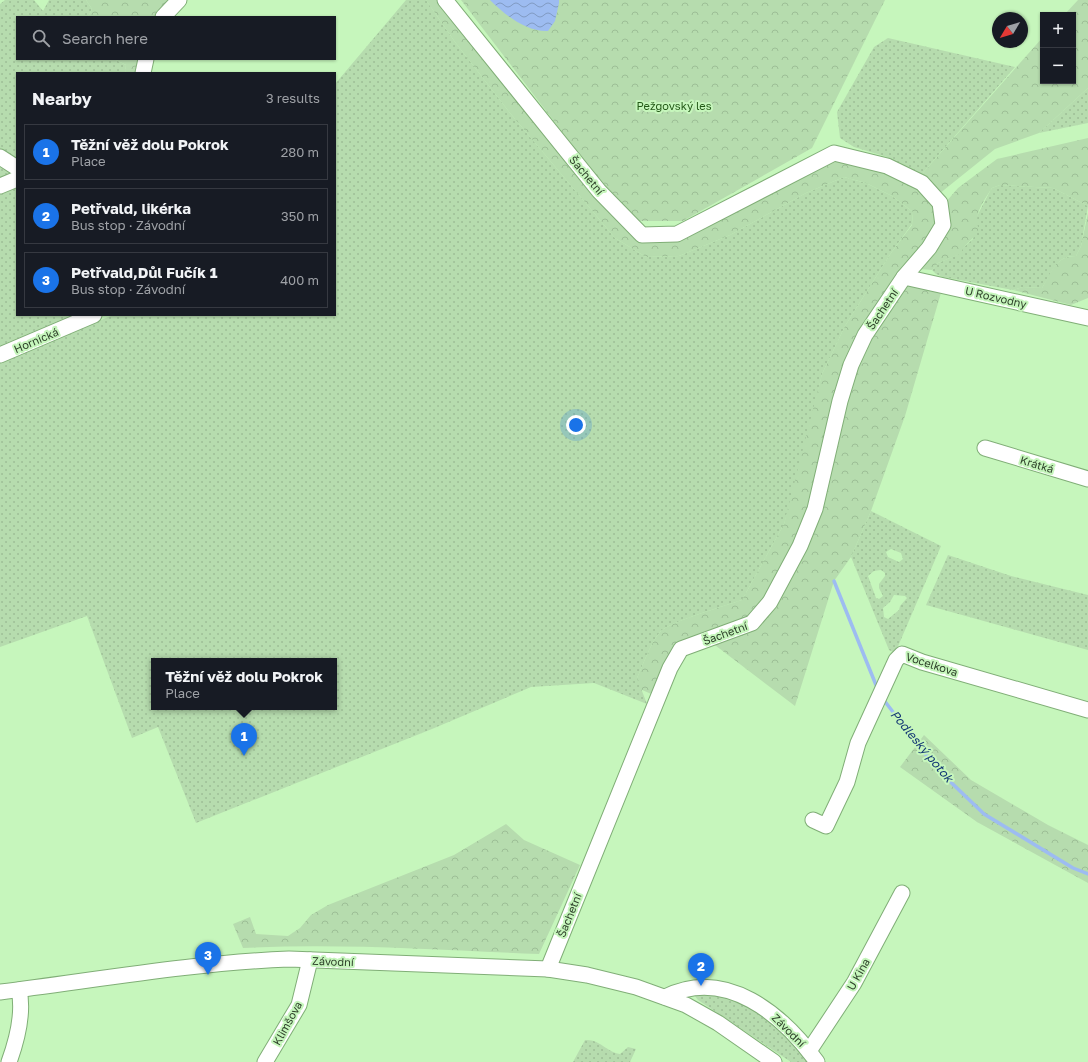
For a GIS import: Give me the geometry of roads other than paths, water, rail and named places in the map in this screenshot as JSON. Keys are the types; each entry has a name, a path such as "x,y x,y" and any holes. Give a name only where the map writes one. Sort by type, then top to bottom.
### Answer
{"street":[{"path":"164,16 178,0"},
{"name":"Šachetní","path":"445,0 599,191 642,235 677,234 834,153 887,166 922,183 940,203 942,225 929,248 904,277 865,335 851,365 840,401 815,509 800,546 770,602 752,622 680,649 670,668 548,969"},
{"path":"143,72 146,60"},
{"path":"0,157 16,167"},
{"path":"0,186 16,179"},
{"name":"U Rozvodny","path":"904,277 1088,318"},
{"name":"Hornická","path":"0,355 92,316"},
{"name":"Krátká","path":"985,448 1088,479"},
{"name":"Vocelkova","path":"814,820 826,826 847,782 858,743 896,660 902,654 922,662 1088,710"},
{"name":"U Kina","path":"813,1057 902,893"},
{"name":"Závodní","path":"0,992 205,964 289,959 548,969 608,980 665,996 706,1016 774,1062"},
{"name":"Klimšova","path":"265,1062 299,1005 310,960"},
{"name":"Závodní","path":"665,996 685,988 701,986 716,988 742,996 776,1016 813,1057"},
{"path":"9,1062 17,1034 20,1011 19,990"}],"water":[{"path":"490,0 559,0 559,3 555,21 548,31 540,31 516,22"}],"waterway":[{"name":"Podleský potok","path":"834,581 878,690"},
{"name":"Podleský potok","path":"883,699 937,769 984,814 1073,868 1088,874"}],"place":[{"name":"Těžní věž dolu Pokrok","path":"244,756"},
{"name":"Petřvald,Důl Fučík 1","path":"208,975"},
{"name":"Petřvald, likérka","path":"701,986"}],"park label":[{"name":"Pežgovský les","path":"674,105"}]}
